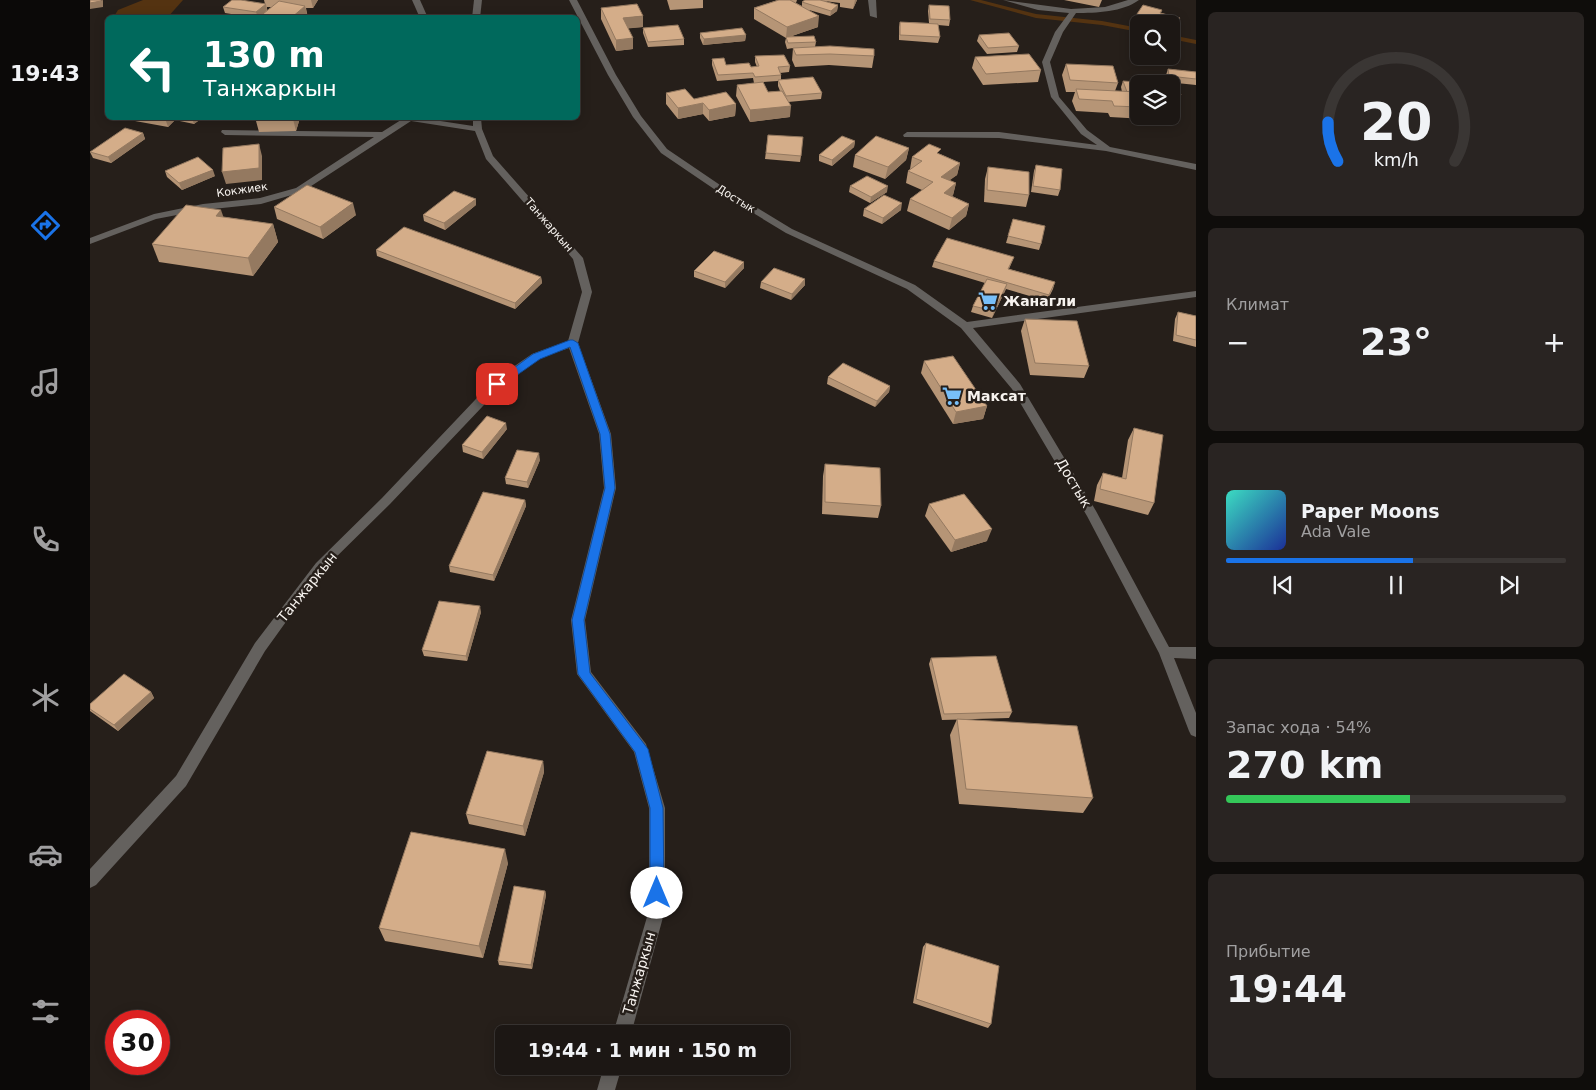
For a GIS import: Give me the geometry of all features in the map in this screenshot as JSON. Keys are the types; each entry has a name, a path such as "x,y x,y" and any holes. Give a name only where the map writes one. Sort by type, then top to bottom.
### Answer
{"street":[{"path":"416,0 423,15"},
{"path":"476,15 478,0"},
{"name":"Достык","path":"573,0 612,76 637,117 664,151 720,189 790,231 911,287 965,326 1016,387 1092,514 1165,652 1196,731"},
{"path":"872,0 874,16"},
{"path":"1007,0 1053,10 1094,10 1135,0"},
{"path":"1075,10 1059,32 1046,62 1055,97 1084,132 1107,149"},
{"name":"Кокжиек","path":"90,241 154,217 204,207 261,201 299,190 406,120"},
{"path":"436,120 477,123"},
{"name":"Танжаркын","path":"477,123 490,157 578,258 587,292 573,343 605,434 610,488 578,620 584,674 641,749 657,808 657,910 625,1025"},
{"path":"225,132 383,135"},
{"path":"907,135 999,135 1107,149 1196,167"},
{"path":"965,326 1196,294"},
{"name":"Танжаркын","path":"90,880 181,781 260,647 320,566 386,501 497,384 536,356 573,343"},
{"path":"1165,652 1196,653"},
{"path":"606,1090 610,1075"}],"building":[{"path":"90,0 101,0 101,1 90,3"},
{"path":"232,0 266,4 256,12 223,7"},
{"path":"779,0 790,0 819,16 787,27 754,8"},
{"path":"805,0 820,0 838,5 831,11 802,2"},
{"path":"279,1 305,6 294,15 262,15"},
{"path":"637,4 643,16 623,18 633,38 616,40 601,8"},
{"path":"929,5 949,6 950,20 930,19"},
{"path":"1143,5 1162,10 1160,13 1168,15 1141,15 1137,14"},
{"path":"900,22 938,24 940,37 900,35"},
{"path":"678,25 684,39 648,42 643,28"},
{"path":"742,28 746,35 704,39 700,33"},
{"path":"1009,33 1019,46 988,48 979,35"},
{"path":"814,36 816,42 788,43 786,37"},
{"path":"830,46 874,49 874,56 796,55 793,48"},
{"path":"1029,54 1041,70 986,74 975,57"},
{"path":"784,55 790,66 778,67 781,75 755,77 753,73 718,75 712,59 724,58 726,65 749,63 751,67 759,66 755,56"},
{"path":"1066,64 1113,66 1118,83 1070,80"},
{"path":"1168,69 1196,72 1196,79 1180,77 1180,75 1169,75"},
{"path":"813,77 822,93 786,96 778,80"},
{"path":"1123,81 1130,82 1130,92 1127,92"},
{"path":"763,82 768,92 782,91 791,106 750,110 737,85"},
{"path":"685,89 694,99 726,92 736,104 709,110 703,103 678,108 666,93"},
{"path":"1076,89 1130,92 1130,107 1114,106 1112,101 1079,99"},
{"path":"125,128 143,133 108,157 90,152"},
{"path":"768,135 803,137 801,156 766,153"},
{"path":"842,136 855,141 832,160 819,155"},
{"path":"876,136 909,148 888,167 855,155"},
{"path":"259,144 259,168 222,172 223,148"},
{"path":"929,144 941,149 937,153 960,163 941,177 956,183 944,193 969,204 952,218 910,199 933,182 908,171 922,161 912,157"},
{"path":"198,157 213,170 179,183 165,171"},
{"path":"1036,165 1062,169 1060,190 1033,186"},
{"path":"988,167 1029,172 1029,195 987,190"},
{"path":"867,176 888,186 871,197 850,186"},
{"path":"307,185 353,203 320,227 274,207"},
{"path":"454,191 476,199 444,223 423,215"},
{"path":"884,195 902,203 883,218 864,209"},
{"path":"186,205 221,210 216,216 273,224 248,258 152,244"},
{"path":"1013,219 1045,226 1041,244 1008,236"},
{"path":"404,227 541,277 515,303 376,250"},
{"path":"947,238 1014,257 1008,269 1055,282 1049,295 934,261"},
{"path":"714,251 744,262 725,282 694,271"},
{"path":"774,268 805,279 792,294 761,282"},
{"name":"Жанагли","path":"987,279 1007,284 994,311 973,306"},
{"path":"1178,312 1196,316 1196,340 1176,335"},
{"path":"1025,319 1077,321 1089,366 1035,363"},
{"path":"953,356 987,406 956,412 924,361"},
{"path":"843,363 890,386 877,401 828,377"},
{"path":"487,416 506,423 482,452 462,445"},
{"path":"1134,428 1163,435 1154,503 1100,489 1103,473 1126,479"},
{"path":"517,450 539,453 527,482 505,478"},
{"path":"825,464 880,468 881,506 825,502"},
{"path":"483,492 525,500 493,575 449,566"},
{"path":"964,494 992,529 955,540 929,504"},
{"path":"439,601 480,606 466,656 422,650"},
{"path":"996,656 1012,712 944,714 931,658"},
{"path":"124,674 151,692 114,725 90,709 90,704"},
{"path":"957,719 1077,726 1093,798 966,789"},
{"path":"487,751 543,761 523,826 466,814"},
{"path":"411,832 505,849 479,946 379,928"},
{"path":"514,886 545,891 531,965 498,961"},
{"path":"926,943 999,966 991,1024 916,999"}],"waterway":[{"path":"140,15 157,8 164,0"},
{"path":"973,0 1036,16 1102,23 1130,28"},
{"path":"1180,39 1196,42"}],"place":[{"name":"Жанагли","path":"988,301"},
{"name":"Максат","path":"952,396"}],"route":[{"path":"497,384 536,356 573,343 605,434 610,488 578,620 584,674 641,749 657,808 657,893"}]}
